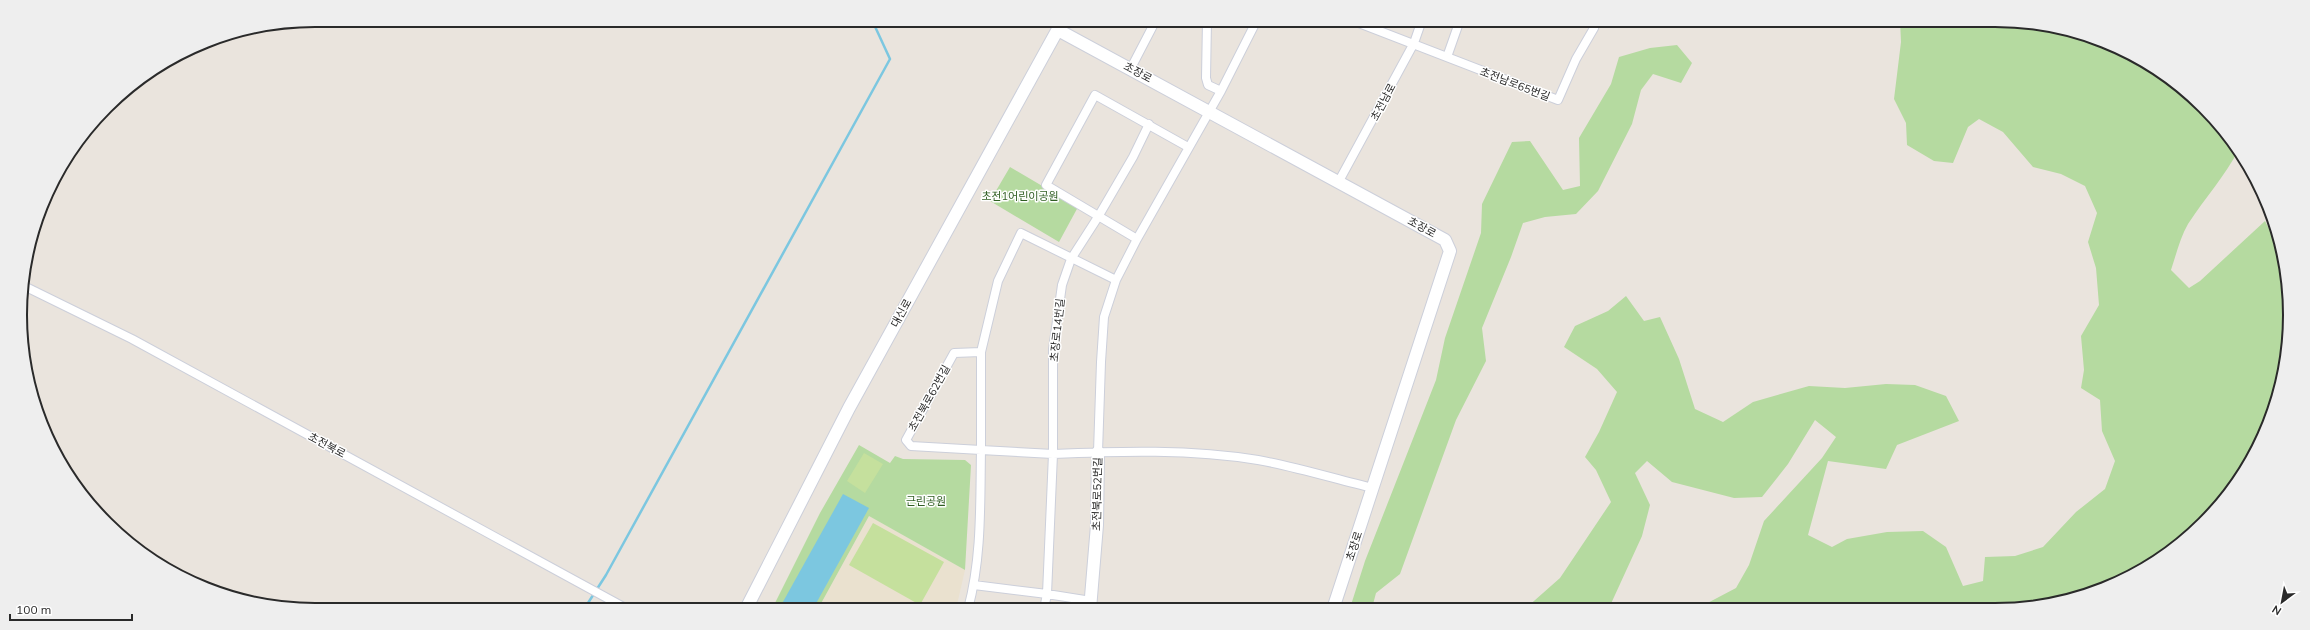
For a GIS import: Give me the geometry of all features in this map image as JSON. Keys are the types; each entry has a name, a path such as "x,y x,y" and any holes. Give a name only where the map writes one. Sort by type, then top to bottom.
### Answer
{"street":[{"name":"대신로","path":"749,603 849,408 1060,27"},
{"name":"초장로","path":"1064,27 1131,68 1445,240 1450,251 1335,603"},
{"path":"1131,68 1152,27"},
{"path":"1206,27 1206,78 1208,85 1221,91"},
{"path":"1253,27 1221,91 1137,239 1116,280 1104,316 1100,362 1098,452 1224,455 1259,460 1373,488"},
{"name":"초전남로65번길","path":"1369,27 1558,100 1576,59 1594,27"},
{"name":"초전남로","path":"1339,181 1414,43 1420,27"},
{"path":"1448,57 1458,27"},
{"path":"1137,239 1046,185 1096,94 1188,148"},
{"path":"1098,217 1149,124"},
{"name":"초장로14번길","path":"1053,454 1053,349 1062,285 1071,258 1098,217"},
{"path":"970,603 974,585 979,549 981,352 998,281 1021,233 1116,280"},
{"name":"초전북로","path":"28,288 132,340 617,603"},
{"name":"초전북로62번길","path":"981,352 954,353 906,440 911,446 981,450"},
{"name":"초전북로52번길","path":"981,450 1053,454 1098,452 1097,525 1090,603"},
{"path":"1045,603 1047,594 1053,454"},
{"name":"초전북로52번길","path":"974,585 1047,594 1082,603"}],"shaded area":[{"path":"869,516 965,570 957,603 821,603"}],"green space":[{"path":"1900,27 1995,27 2033,29 2070,37 2105,49 2139,66 2185,98 2212,125 2235,156 2185,229 2171,270 2189,288 2200,281 2265,221 2271,233 2281,277 2283,315 2281,353 2273,390 2261,425 2234,475 2212,505 2199,519 2185,532 2155,554 2105,581 2070,593 2033,601 1995,603 1708,603 1736,588 1749,565 1764,521 1822,458 1836,437 1815,420 1788,464 1762,497 1734,498 1672,482 1647,461 1635,473 1650,505 1642,536 1611,603 1532,603 1560,578 1611,502 1596,470 1585,457 1599,432 1617,392 1597,369 1564,347 1575,326 1608,311 1626,296 1644,321 1660,317 1679,359 1695,409 1723,422 1753,402 1809,386 1845,388 1886,384 1915,385 1946,396 1959,421 1897,445 1886,469 1828,461 1808,535 1832,547 1847,539 1887,532 1923,531 1946,547 1963,586 1983,581 1985,557 2015,556 2043,547 2076,512 2105,489 2115,461 2102,431 2100,400 2081,388 2084,370 2081,336 2099,305 2096,268 2088,242 2097,213 2085,186 2061,174 2033,167 2003,132 1979,119 1968,127 1953,163 1934,161 1907,145 1906,123 1894,99 1901,42"},
{"path":"1677,45 1692,63 1681,83 1653,74 1641,90 1632,124 1598,191 1576,214 1545,217 1523,223 1482,328 1486,361 1456,420 1400,574 1376,593 1373,603 1352,603 1365,561 1436,380 1445,338 1481,233 1482,204 1512,142 1530,141 1563,190 1580,186 1579,138 1611,84 1619,57 1650,48"},
{"name":"초전1어린이공원","path":"1010,167 1078,207 1059,242 990,201"},
{"name":"근린공원","path":"859,445 890,463 895,456 903,459 965,460 971,465 965,570 869,516 821,603 775,603 820,513"},
{"path":"864,453 883,464 865,493 847,481"},
{"path":"873,523 944,562 921,603 916,603 849,565"}],"water":[{"path":"843,494 869,508 816,603 782,603"}],"waterway":[{"path":"588,603 606,575 890,59 875,27"}]}
